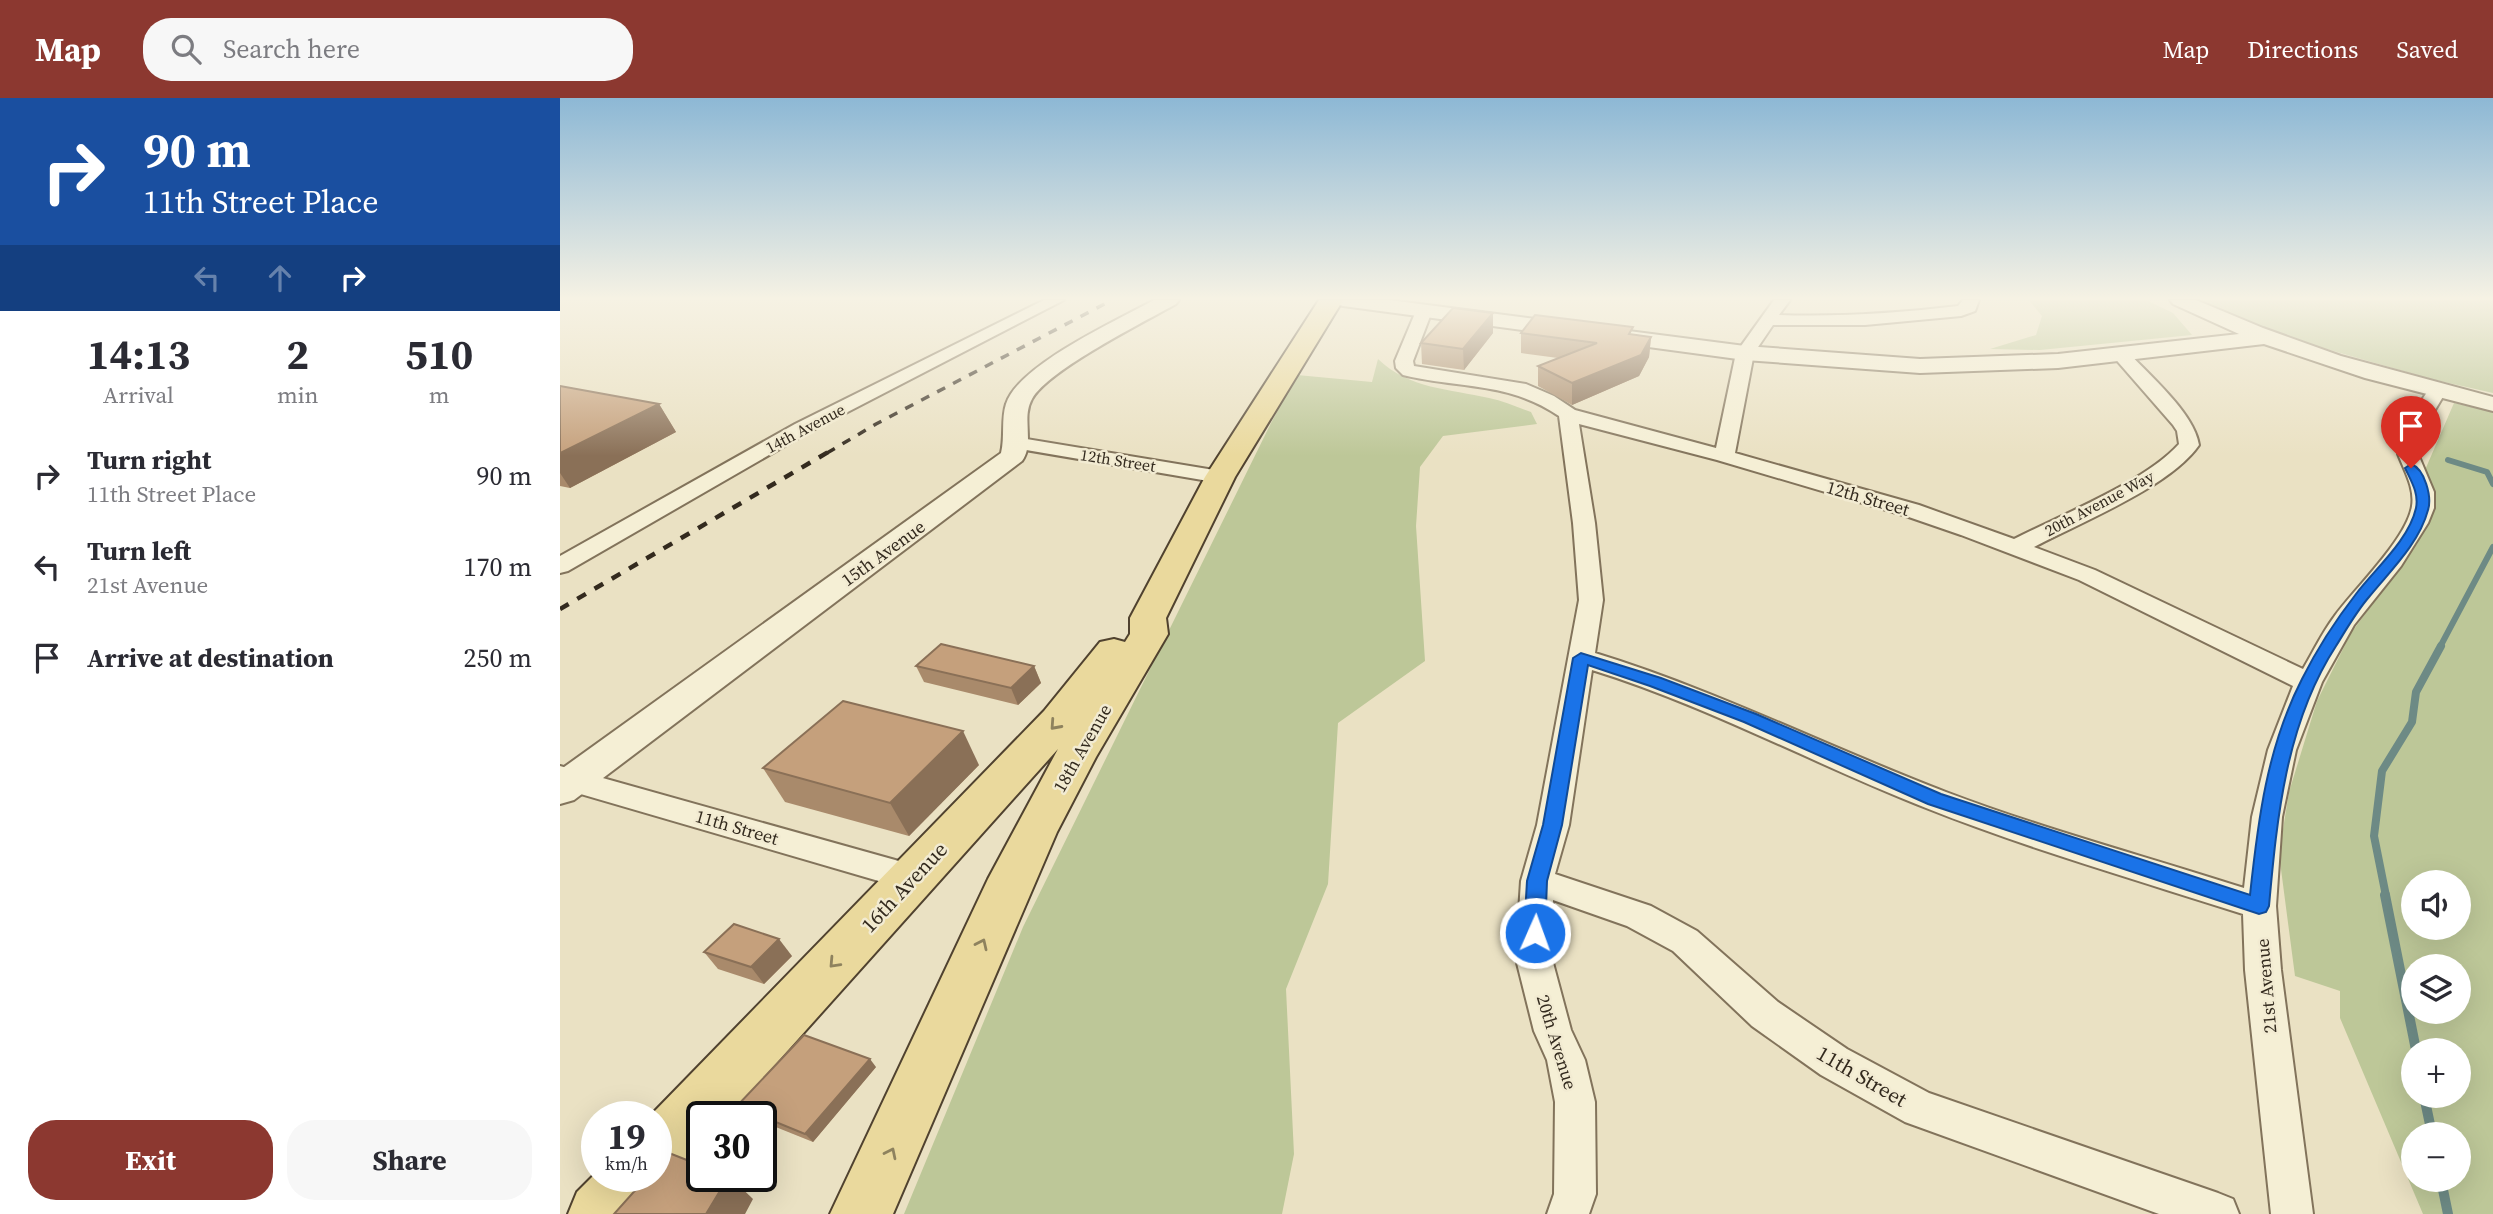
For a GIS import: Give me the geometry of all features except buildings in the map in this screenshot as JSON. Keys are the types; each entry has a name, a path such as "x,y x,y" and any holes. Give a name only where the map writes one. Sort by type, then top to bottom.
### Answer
{"main road":[{"name":"18th Avenue","path":"861,1214 904,1127 951,1013 1035,830 1149,634 1148,618 1220,477 1298,352"},
{"name":"16th Avenue","path":"672,1136 1059,721 1114,652 1148,618"},
{"path":"599,1214 620,1192"}],"street":[{"name":"14th Avenue","path":"560,566 802,428 953,352"},
{"path":"1015,443 1018,402 1040,376 1081,352"},
{"path":"1408,352 1404,361 1405,368 1409,371"},
{"path":"1731,352 1920,366 2014,364 2145,352"},
{"path":"2315,352 2493,404"},
{"path":"1724,456 1745,354"},
{"name":"20th Avenue Way","path":"2014,548 2152,477 2175,461 2189,445 2187,431 2180,421 2121,355"},
{"name":"12th Street","path":"1409,371 1519,388 1547,400 1568,414 1911,510 2087,575 2308,682"},
{"name":"21st Avenue","path":"2292,1214 2263,970 2259,906 2267,817 2282,750 2308,682 2343,622 2389,566 2417,523 2423,508 2423,492 2408,454 2422,415 2438,390"},
{"name":"20th Avenue","path":"1568,414 1584,523 1591,600 1553,825 1537,881 1534,959 1553,1031 1566,1060 1575,1102 1575,1194 1568,1214"},
{"name":"12th Street","path":"1015,443 1220,477"},
{"name":"15th Avenue","path":"564,783 1013,456 1015,443"},
{"path":"1581,658 1656,682 1750,718 1935,799 2259,906"},
{"name":"11th Street","path":"564,783 913,878"},
{"name":"11th Street","path":"1537,881 1639,916 1685,941 1765,1014 1834,1062 1919,1109 2218,1214"}],"green space":[{"path":"2337,352 2493,352 2493,393 2431,379"},
{"path":"1378,359 1390,369 1416,382 1494,399 1531,412 1537,424 1443,436 1420,467 1416,526 1425,661 1338,723 1328,884 1286,989 1294,1154 1282,1214 904,1214 1023,927 1297,375 1372,382"},
{"path":"2454,403 2493,412 2493,1214 2423,1214 2414,1192 2471,1192 2471,1122 2401,1122 2401,1162 2340,1018 2340,991 2295,976 2279,854 2289,792 2317,701 2351,633 2417,544 2434,505 2434,488 2425,470"}],"waterway":[{"path":"2448,460 2487,472 2493,484"},
{"path":"2440,647 2493,547"},
{"path":"2386,896 2374,836 2382,771 2412,722 2416,692 2441,646"},
{"path":"2385,895 2414,1038"},
{"path":"2427,1108 2429,1122"},
{"path":"2443,1192 2448,1214"}],"railway":[{"path":"827,453 876,424 1013,352"},
{"path":"560,609 830,451"}],"route":[{"path":"1535,933 1537,881 1553,825 1581,658 1611,666 1750,718 1935,799 1992,820 2259,906 2267,817 2282,750 2308,682 2326,648 2362,596 2389,566 2417,523 2423,508 2423,492 2411,468"}]}
